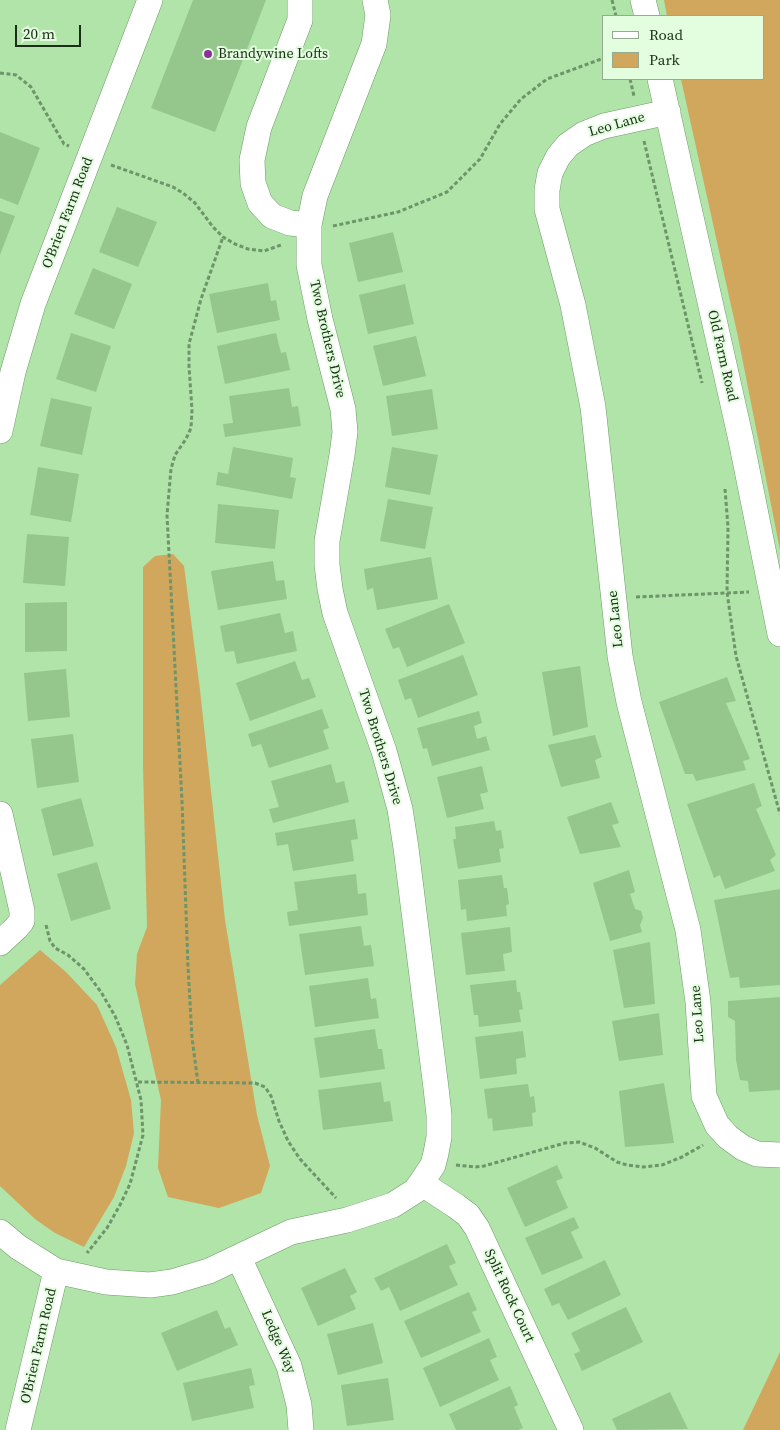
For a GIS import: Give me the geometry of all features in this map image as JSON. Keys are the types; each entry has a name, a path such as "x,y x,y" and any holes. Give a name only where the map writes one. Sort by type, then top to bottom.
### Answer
{"street":[{"name":"O'Brien Farm Road","path":"0,431 13,372 34,304 150,0"},
{"path":"300,0 300,20 259,127 252,160 253,183 260,203 272,216 315,229"},
{"name":"Two Brothers Drive","path":"56,1271 106,1282 150,1284 172,1282 209,1271 240,1258 260,1246 291,1232 346,1220 393,1205 414,1191 433,1164 439,1138 439,1116 400,809 384,751 344,638 330,589 327,541 345,432 342,401 320,319 311,274 315,229 315,196 374,44 378,15 375,0"},
{"path":"643,0 647,15"},
{"name":"Old Farm Road","path":"660,80 741,440 780,634"},
{"name":"Leo Lane","path":"668,112 597,129 584,134 568,145 558,157 550,173 547,190 547,209 573,305 593,407 620,656 629,702 688,930 698,1002 704,1096 717,1125 728,1137 743,1148 757,1154 780,1155"},
{"path":"0,814 22,911 22,920 0,943"},
{"name":"Split Rock Court","path":"421,1183 468,1215 477,1228 571,1430"},
{"name":"O'Brien Farm Road","path":"0,1232 24,1251 56,1271 18,1430"},
{"name":"Ledge Way","path":"240,1258 289,1366 299,1405 301,1430"}],"path":[{"path":"612,0 616,15"},
{"path":"0,73 16,75 31,87 64,144 90,157 173,187 195,203 223,237 248,249 264,251 315,229 398,212 447,192 480,159 500,124 522,99 546,80 602,59"},
{"path":"638,119 703,387"},
{"path":"198,1083 192,1038 188,966 182,801 167,515 171,468 175,455 191,428 189,344 201,299 223,237"},
{"path":"725,488 728,527 726,592 736,656 780,814"},
{"path":"634,597 726,592 772,592"},
{"path":"44,918 50,941 55,948 68,955 84,969 110,1008 127,1045 138,1082 143,1118 143,1135 130,1184 107,1228 85,1256"},
{"path":"138,1082 256,1083 265,1087 272,1096 279,1121 288,1141 300,1159 339,1202"},
{"path":"450,1164 475,1167 484,1166 565,1143 579,1142 595,1148 617,1162 643,1167 662,1165 682,1158 708,1142"}],"green space":[{"path":"664,0 780,0 780,550 738,337 681,80 765,80 765,15 667,15"},
{"path":"173,554 184,566 200,690 225,920 257,1115 270,1166 261,1193 219,1208 168,1197 158,1168 161,1100 135,984 137,954 147,927 143,766 143,567 155,556"},
{"path":"40,950 66,972 97,1005 116,1047 131,1100 134,1133 126,1166 114,1197 84,1247 55,1233 35,1219 0,1186 0,985"},
{"path":"780,1352 780,1430 743,1430"}],"building":[{"name":"Brandywine Lofts","path":"193,0 266,0 215,132 151,108"},
{"path":"0,132 40,148 18,205 0,198"},
{"path":"117,207 157,222 138,267 99,252"},
{"path":"0,211 15,216 0,255"},
{"path":"393,232 403,272 358,282 349,243"},
{"path":"93,268 132,284 114,329 74,314"},
{"path":"268,283 271,301 276,300 280,320 217,333 209,294"},
{"path":"405,284 414,324 368,334 359,295"},
{"path":"71,333 111,346 96,392 56,379"},
{"path":"276,333 281,353 286,352 290,370 225,384 217,346"},
{"path":"416,336 426,376 383,386 373,346"},
{"path":"289,388 292,407 298,406 301,426 225,437 223,424 233,423 229,396"},
{"path":"432,389 438,429 392,436 386,396"},
{"path":"51,398 92,407 82,455 40,446"},
{"path":"233,447 293,458 290,477 296,478 292,499 216,485 218,472 228,474"},
{"path":"392,447 438,455 430,495 385,487"},
{"path":"38,467 79,474 71,522 30,515"},
{"path":"388,499 433,507 425,549 380,541"},
{"path":"218,504 279,510 275,549 215,543"},
{"path":"27,534 69,537 65,586 23,583"},
{"path":"431,557 438,599 377,610 373,588 367,590 364,569"},
{"path":"273,561 276,581 284,580 287,599 218,610 211,571"},
{"path":"67,602 67,651 25,652 25,603"},
{"path":"449,604 465,643 407,667 399,647 393,649 385,629"},
{"path":"280,613 285,633 293,631 297,651 237,664 234,651 225,652 220,626"},
{"path":"463,655 478,695 418,718 411,698 405,700 398,680"},
{"path":"295,661 302,680 309,678 316,697 250,721 236,683"},
{"path":"580,666 588,727 553,736 542,672"},
{"path":"66,669 70,717 28,721 24,673"},
{"path":"727,677 736,701 726,703 750,759 743,761 746,770 696,781 693,774 685,774 659,702"},
{"path":"322,709 329,728 323,730 329,749 269,768 261,744 252,747 248,734"},
{"path":"479,711 482,723 474,726 477,739 486,736 490,750 432,766 427,748 423,749 417,728"},
{"path":"73,734 79,782 37,788 31,739"},
{"path":"595,735 602,757 595,760 600,778 561,787 548,745"},
{"path":"331,764 336,783 344,781 349,802 273,823 269,809 279,807 271,781"},
{"path":"482,766 488,792 480,794 484,809 447,818 437,777"},
{"path":"754,783 762,806 756,809 776,855 770,860 775,871 725,889 720,875 714,878 687,804"},
{"path":"81,798 94,846 53,856 41,809"},
{"path":"611,802 619,823 612,825 621,847 580,854 567,817"},
{"path":"355,819 358,839 351,840 354,861 293,871 288,844 277,846 275,833"},
{"path":"494,821 496,831 501,830 504,848 499,849 501,862 458,869 453,839 456,839 455,827"},
{"path":"97,862 111,909 71,921 57,874"},
{"path":"629,870 635,892 630,894 635,909 641,911 643,918 640,925 642,932 610,941 593,883"},
{"path":"356,874 358,894 366,893 368,915 289,926 287,912 298,910 294,882"},
{"path":"502,875 504,888 507,888 509,904 506,905 507,916 467,921 466,909 461,910 458,880"},
{"path":"780,889 780,985 740,988 739,977 730,978 714,900"},
{"path":"361,926 364,946 371,945 374,966 305,975 299,934"},
{"path":"510,927 512,952 503,954 505,971 466,975 461,933"},
{"path":"650,942 655,1004 624,1008 613,950"},
{"path":"368,978 371,999 376,998 379,1018 315,1027 309,986"},
{"path":"516,980 517,992 520,992 523,1009 519,1010 521,1022 479,1027 478,1015 474,1015 470,985"},
{"path":"780,997 780,1090 749,1092 748,1081 740,1080 736,1060 735,1021 728,1017 728,1001"},
{"path":"659,1013 663,1055 619,1061 612,1021"},
{"path":"375,1029 378,1049 382,1049 385,1069 320,1078 314,1038"},
{"path":"523,1031 526,1057 516,1059 517,1074 480,1079 475,1037"},
{"path":"381,1082 384,1102 390,1101 393,1121 323,1130 318,1090"},
{"path":"664,1083 674,1143 625,1147 619,1091"},
{"path":"528,1084 530,1097 534,1096 536,1112 532,1113 533,1126 493,1131 492,1118 488,1119 484,1089"},
{"path":"557,1165 563,1178 556,1181 568,1208 525,1227 507,1188"},
{"path":"574,1217 579,1228 571,1232 583,1258 542,1275 525,1238"},
{"path":"447,1244 456,1263 449,1266 458,1285 400,1311 389,1287 381,1291 374,1278"},
{"path":"605,1260 621,1295 568,1320 559,1303 552,1306 544,1289"},
{"path":"345,1268 357,1292 350,1296 356,1309 318,1326 301,1288"},
{"path":"469,1292 477,1310 472,1312 481,1332 421,1358 404,1321"},
{"path":"626,1307 643,1342 582,1371 574,1354 580,1351 571,1333"},
{"path":"217,1310 225,1329 230,1327 238,1345 177,1371 161,1333"},
{"path":"373,1323 383,1363 338,1375 327,1334"},
{"path":"489,1338 497,1357 490,1360 499,1380 440,1407 423,1368"},
{"path":"251,1368 255,1385 249,1386 254,1408 192,1421 183,1383"},
{"path":"388,1378 394,1420 347,1426 341,1385"},
{"path":"510,1386 518,1405 514,1407 523,1428 518,1430 456,1430 449,1414"},
{"path":"670,1392 688,1429 617,1430 612,1419"}],"place":[{"name":"Brandywine Lofts","path":"208,54"}]}
